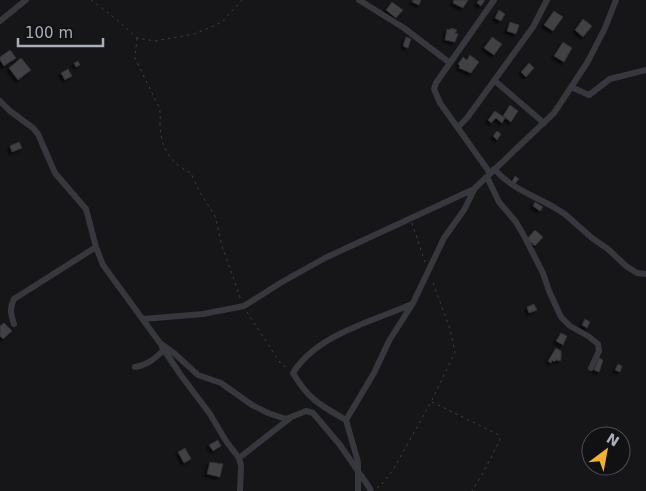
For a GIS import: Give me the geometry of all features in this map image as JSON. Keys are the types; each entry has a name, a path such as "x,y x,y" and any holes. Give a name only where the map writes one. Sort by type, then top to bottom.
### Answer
{"street":[{"path":"0,21 18,3 26,0"},
{"path":"359,0 404,28 450,64"},
{"path":"494,0 436,82 434,89 440,103 491,173 499,202 516,222 523,234 543,273 561,317 570,326 598,344 599,351 591,368"},
{"path":"458,127 495,81 533,27 547,0"},
{"path":"143,319 203,314 244,306 325,258 475,188 554,113 587,64 616,0"},
{"path":"571,86 589,95 610,79 646,70"},
{"path":"495,81 544,123"},
{"path":"0,101 38,134 56,173 86,209 103,265 160,343 239,458 242,471 240,491"},
{"path":"491,173 512,186 555,207 631,270 646,274"},
{"path":"346,420 374,373 389,341 413,303 444,238 464,210 475,188"},
{"path":"14,324 10,310 14,299 96,247"},
{"path":"358,491 358,462 346,420 320,405 309,396 294,372 297,366 316,349 333,338 365,322 413,303"},
{"path":"160,343 198,375 221,383 252,405 268,413 280,418 290,418"},
{"path":"135,367 153,360 164,350"},
{"path":"239,458 290,418 306,411 313,413 340,445 372,491"}],"path":[{"path":"91,0 137,38 155,41 194,34 222,22 242,0"},
{"path":"137,38 135,58 159,107 161,116 160,128 170,160 181,169 191,173 199,191 215,216 222,246 244,306 281,364 294,372"},
{"path":"372,491 382,484 393,470 431,402 455,352 450,328 410,218"},
{"path":"431,402 499,435 500,440 472,491"}],"building":[{"path":"413,0 421,0 419,5 412,2"},
{"path":"454,0 468,0 463,8 453,3"},
{"path":"479,0 485,0 481,6 477,3"},
{"path":"392,2 403,10 396,18 386,10"},
{"path":"499,10 505,14 501,21 495,18"},
{"path":"554,11 563,17 553,31 544,25"},
{"path":"583,19 592,26 583,37 575,30"},
{"path":"510,22 519,25 516,34 507,31"},
{"path":"451,28 457,30 455,33 458,34 455,42 445,40 447,29 450,30"},
{"path":"406,37 411,39 408,48 403,46"},
{"path":"492,37 502,44 494,55 484,48"},
{"path":"563,42 572,48 564,62 554,56"},
{"path":"10,50 16,58 4,66 0,57"},
{"path":"470,55 479,62 471,73 459,68 458,64 463,57 467,60"},
{"path":"21,58 31,70 18,80 9,68"},
{"path":"78,61 80,65 76,67 74,63"},
{"path":"529,63 534,68 526,77 521,72"},
{"path":"68,69 72,76 65,80 61,73"},
{"path":"510,105 518,111 511,122 503,116"},
{"path":"495,111 505,118 502,123 496,118 491,123 488,120"},
{"path":"497,131 501,134 497,140 493,136"},
{"path":"19,142 22,148 12,152 10,146"},
{"path":"515,176 519,179 514,185 511,183"},
{"path":"535,202 543,207 540,211 533,206"},
{"path":"535,230 543,237 535,246 527,239"},
{"path":"534,304 537,310 529,313 527,307"},
{"path":"585,319 590,322 587,328 582,325"},
{"path":"4,323 12,331 3,339 0,336 0,326"},
{"path":"561,333 567,336 563,345 556,341"},
{"path":"556,348 561,351 561,359 554,362 552,360 551,363 548,361"},
{"path":"599,358 603,360 599,372 594,370"},
{"path":"618,364 622,366 620,372 615,370"},
{"path":"218,440 221,446 213,451 209,445"},
{"path":"185,448 191,459 184,463 178,452"},
{"path":"210,462 223,464 220,477 207,474"}]}
